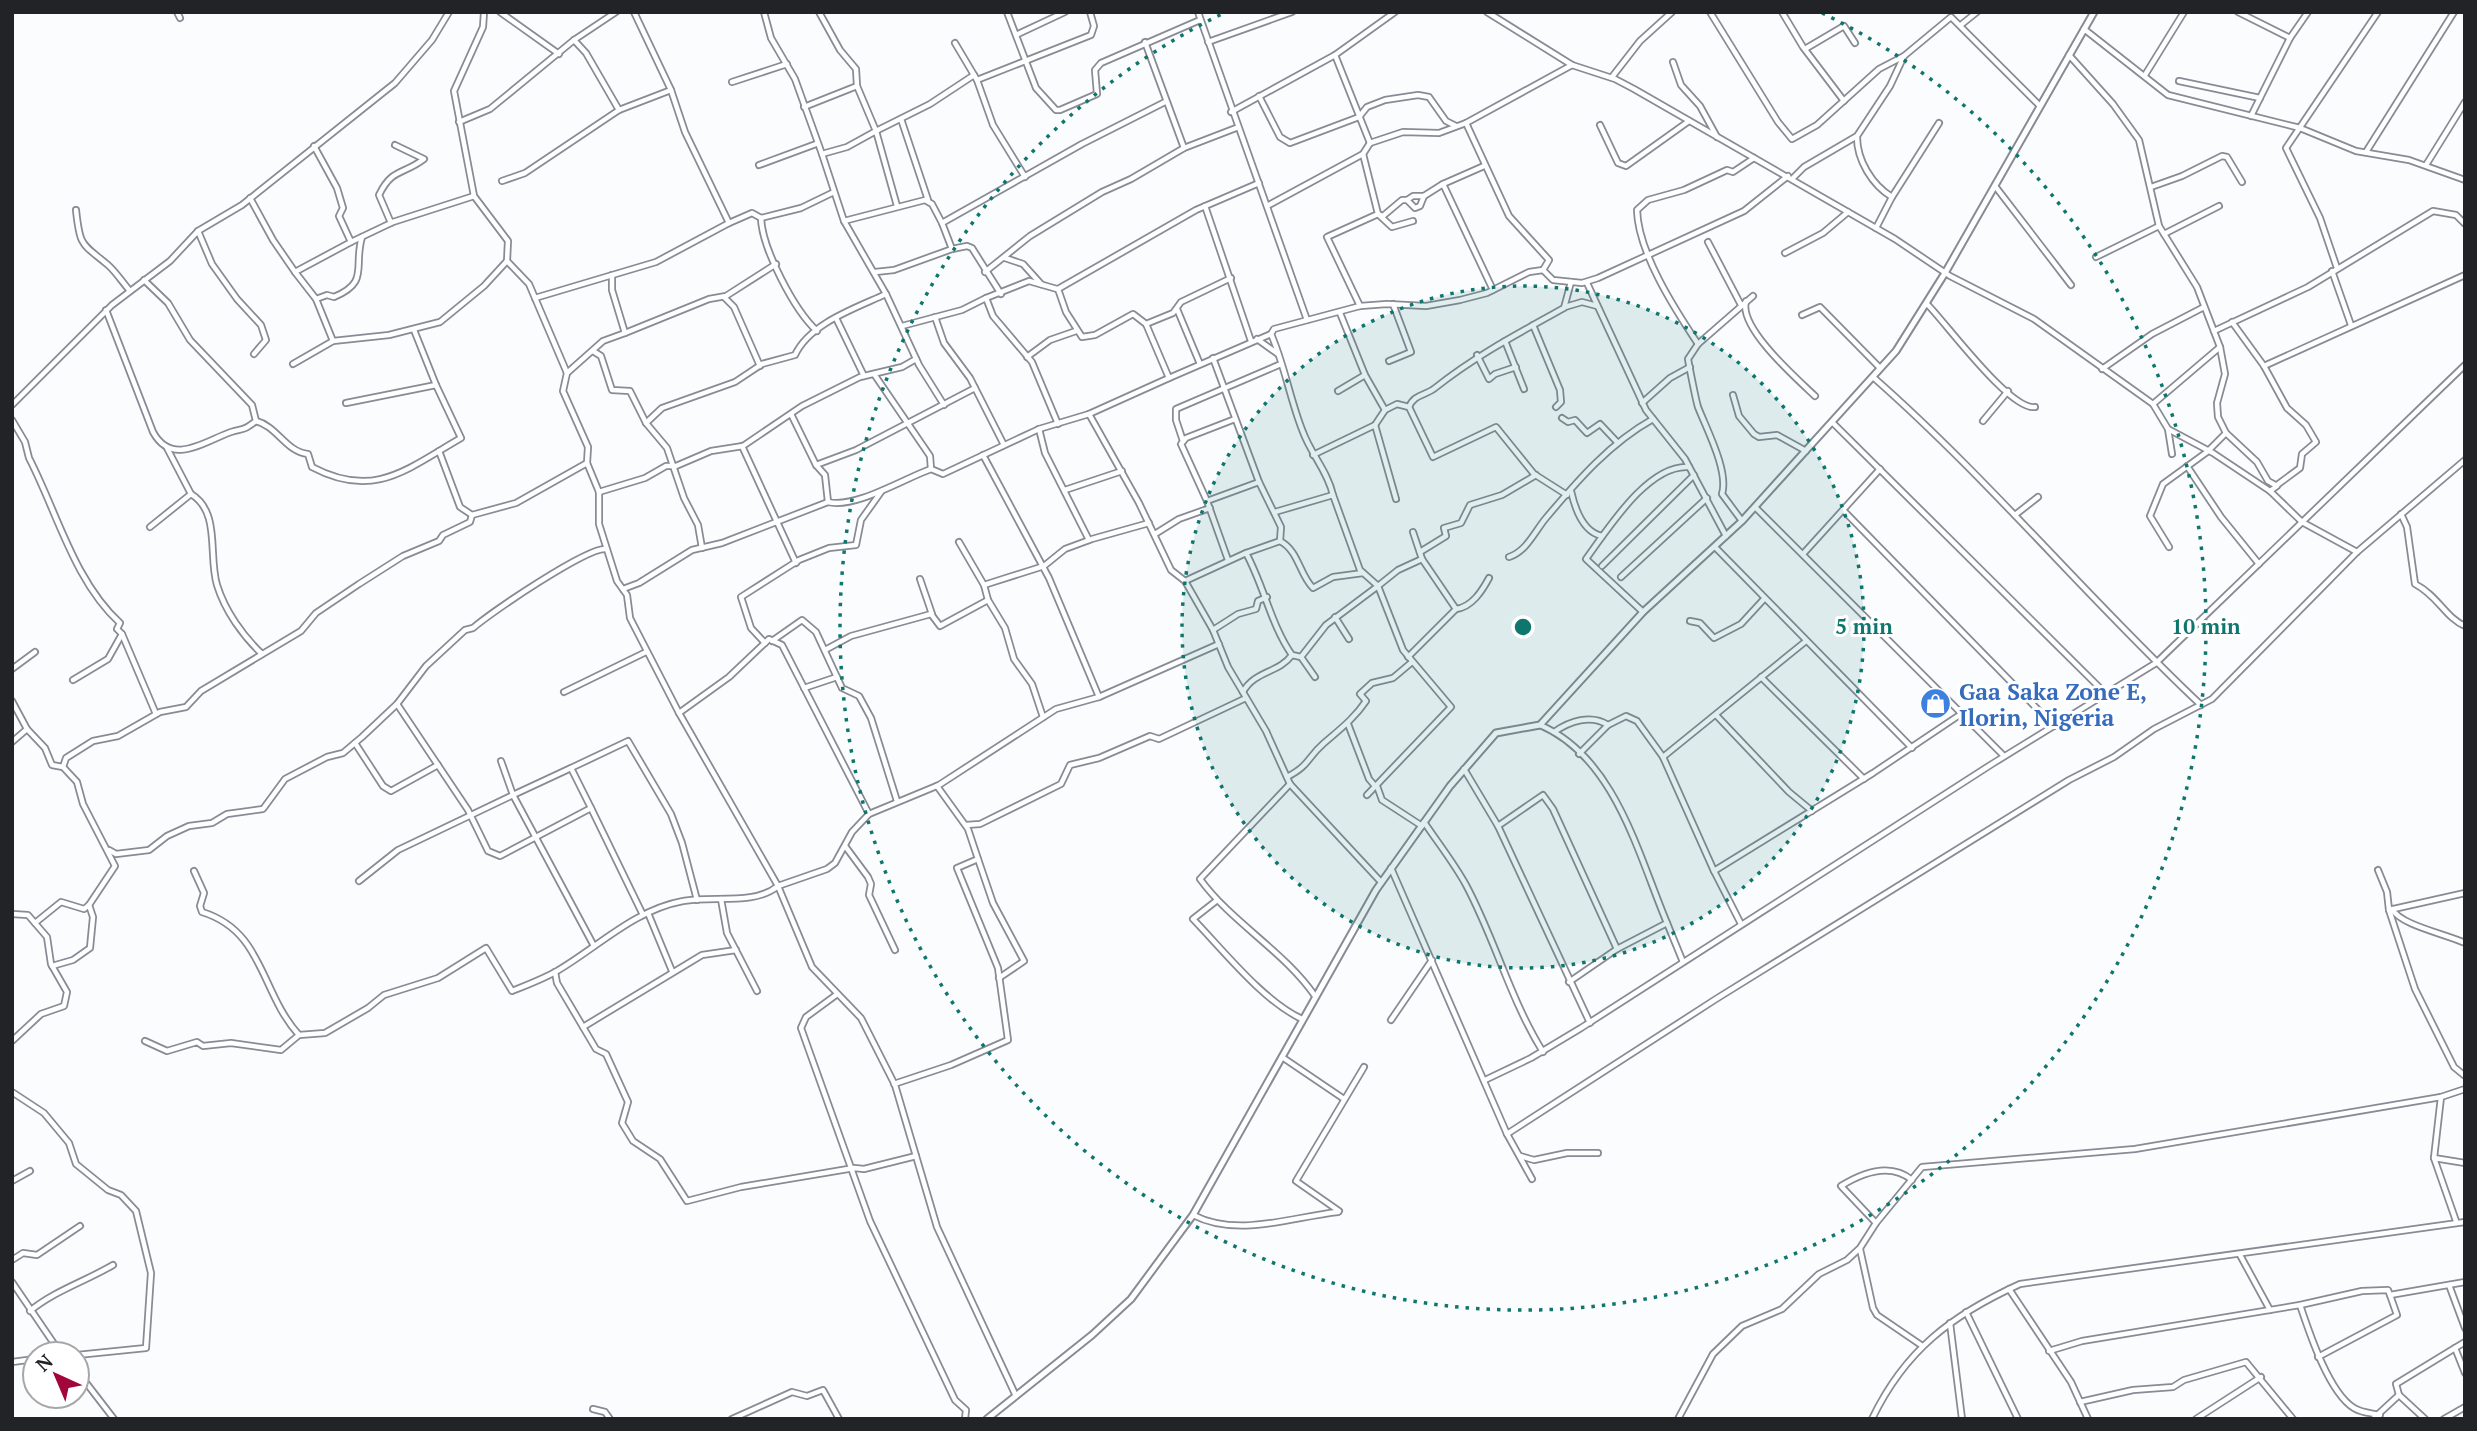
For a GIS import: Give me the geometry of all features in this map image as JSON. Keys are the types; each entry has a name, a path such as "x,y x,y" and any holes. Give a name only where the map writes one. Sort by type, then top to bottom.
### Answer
{"street":[{"path":"12,396 14,403 106,310 170,261 198,231 250,198 405,74 449,12"},
{"path":"293,364 333,341 363,340 440,322 484,286 507,261 508,241 474,197 454,91 483,26 484,12"},
{"path":"500,12 558,54"},
{"path":"459,122 490,110 574,40 616,12"},
{"path":"634,12 671,90 685,132 729,223"},
{"path":"764,12 771,38 787,64 822,154 844,221 875,272 916,359 944,405"},
{"path":"819,12 840,50 856,69 857,86 876,131 897,206"},
{"path":"1007,12 1036,88 1056,110 1067,109 1097,94 1095,70 1101,64 1200,20"},
{"path":"1016,35 1065,12"},
{"path":"822,154 846,147 901,120 976,78 1091,36 1094,26 1090,12"},
{"path":"1198,12 1236,128 1259,183 1307,320"},
{"path":"1208,42 1257,22 1292,12"},
{"path":"1231,112 1335,55 1395,12"},
{"path":"1487,12 1572,65 1612,77 1876,228 1945,273 2034,319 2153,404 2171,433 2172,454"},
{"path":"1612,77 1640,41 1672,12"},
{"path":"1710,12 1788,138 1800,137 1879,69 1904,56 1950,14 2040,106"},
{"path":"1782,12 1805,49 1844,101"},
{"path":"1962,24 1977,12"},
{"path":"1540,725 1643,612 1742,521 1908,334 2094,12"},
{"path":"2145,75 2184,12"},
{"path":"2238,12 2290,38"},
{"path":"2251,116 2290,38 2308,12"},
{"path":"2351,325 2320,218 2286,148 2378,12"},
{"path":"2366,152 2454,12"},
{"path":"1257,22 1259,14"},
{"path":"1805,49 1843,26 1855,43"},
{"path":"2084,29 2168,95 2300,128 2366,152 2426,165 2465,180"},
{"path":"574,40 586,53 619,110"},
{"path":"955,43 976,78 993,125 1008,153 1026,177"},
{"path":"1145,43 1184,148"},
{"path":"1335,55 1347,77 1370,143"},
{"path":"2069,55 2113,104 2139,140 2159,226 2187,268 2220,346 2225,374 2217,408 2226,433 2257,463 2268,481 2277,486"},
{"path":"1543,270 1553,280 1587,283 1745,211 1804,167 1857,136 1890,86 1904,56"},
{"path":"1673,62 1681,85 1700,106 1717,137"},
{"path":"732,82 787,64"},
{"path":"1267,206 1363,154 1370,143 1403,131 1439,133 1466,123 1572,65"},
{"path":"2179,81 2260,97"},
{"path":"804,107 857,86"},
{"path":"502,181 525,173 619,110 671,90"},
{"path":"1259,96 1284,142 1290,143 1359,117 1372,104 1418,95 1429,97 1446,121 1457,126"},
{"path":"942,223 1082,144 1165,102"},
{"path":"2426,165 2465,102"},
{"path":"901,120 929,201 942,223 952,250"},
{"path":"1600,125 1622,166 1689,121"},
{"path":"1466,123 1509,216 1549,260 1543,270"},
{"path":"1876,228 1892,197 1939,123"},
{"path":"985,272 1063,214 1184,148 1236,128"},
{"path":"1857,136 1857,148 1863,163 1872,178 1892,197"},
{"path":"759,165 816,144"},
{"path":"391,223 379,195 385,182 393,173 415,166 424,159 395,145"},
{"path":"314,146 337,188 343,208 339,216 351,242"},
{"path":"1363,154 1378,214 1392,227 1413,221"},
{"path":"2151,187 2182,176 2222,156 2227,157 2242,182"},
{"path":"1698,344 1648,255 1637,226 1640,205 1684,190 1727,170 1733,172 1754,158"},
{"path":"1360,306 1327,237 1378,214 1383,216 1402,200 1424,196 1443,184 1484,166"},
{"path":"902,326 962,310 1026,282 1058,289 1205,206 1259,183"},
{"path":"1443,184 1493,290"},
{"path":"1995,186 2071,285"},
{"path":"535,298 656,262 752,213 761,218 801,208 834,192"},
{"path":"1408,200 1415,208 1423,202 1424,196"},
{"path":"295,272 391,223 474,197"},
{"path":"250,198 272,240 317,299 333,341"},
{"path":"844,221 897,206 929,201"},
{"path":"1205,206 1254,340 1279,355"},
{"path":"2164,234 2219,206"},
{"path":"76,210 83,244 97,259 107,264 130,291"},
{"path":"2214,331 2308,287 2433,211 2456,215 2465,224"},
{"path":"1785,254 1832,227 1848,212"},
{"path":"761,218 761,235 804,319 817,331"},
{"path":"2096,257 2159,226"},
{"path":"198,231 212,264 237,299 261,325 266,340 254,354"},
{"path":"317,299 327,295 334,297 352,288 360,274 358,251 362,237"},
{"path":"1708,242 1741,306"},
{"path":"875,272 894,270 970,246 1001,294"},
{"path":"1005,258 1023,264 1041,284"},
{"path":"507,261 529,284 567,373 563,391 588,447 587,463 599,492 599,524 606,549 627,595 630,618 679,713 778,886 812,967 861,1018 894,1084 937,1227 1016,1396"},
{"path":"567,373 603,341 724,296 776,264"},
{"path":"765,643 751,628 741,597 769,577 829,548 856,545 861,520 882,492 898,481 931,469 943,474 1039,429 1089,414 1271,334 1274,329 1360,306 1426,306 1493,290 1529,272 1543,270"},
{"path":"612,275 612,290 625,333"},
{"path":"2264,366 2465,275"},
{"path":"1146,324 1171,315 1181,302 1231,278"},
{"path":"144,280 168,303 190,340 253,405 256,421"},
{"path":"1564,308 1571,282"},
{"path":"1587,283 1642,403 1689,467 1727,536"},
{"path":"1058,289 1057,294 1076,331 1082,337 1095,335 1133,314 1146,324 1169,378"},
{"path":"646,423 662,408 735,382 760,366 795,355 799,345 836,318 886,294"},
{"path":"724,296 734,307 760,366"},
{"path":"1742,521 1722,494 1723,473 1710,430 1697,404 1689,355 1753,296"},
{"path":"986,298 993,316 1039,374 1058,424"},
{"path":"1747,300 1744,310 1750,326 1815,396"},
{"path":"1409,407 1416,396 1430,392 1477,355 1564,308 1582,302 1599,307"},
{"path":"1389,361 1412,352 1393,304"},
{"path":"1927,304 1985,374 2024,405 2035,407"},
{"path":"1802,315 1820,307 1880,368"},
{"path":"2102,369 2152,334 2204,307"},
{"path":"1177,308 1200,364"},
{"path":"106,310 153,432 158,441 166,447 191,494 204,504 214,543 213,563 223,599 238,626 262,654"},
{"path":"1339,313 1365,375 1385,410"},
{"path":"935,317 944,343 975,388 1004,445"},
{"path":"836,318 863,376"},
{"path":"2232,322 2264,366 2287,408 2306,425 2316,442 2302,454 2301,468 2270,491"},
{"path":"1533,325 1560,390 1560,402 1556,407"},
{"path":"256,421 265,423 298,453 308,454 312,467 335,479 354,483 364,484 402,472 439,451 461,438 414,330"},
{"path":"1027,357 1050,340 1076,331"},
{"path":"1271,334 1313,455 1329,479 1363,573 1378,586 1410,659 1451,707 1367,795"},
{"path":"1505,341 1516,368 1516,375 1524,389"},
{"path":"2153,404 2220,346"},
{"path":"593,351 601,356 612,390 630,391 646,423 667,448 671,466 698,525 702,548"},
{"path":"1477,355 1489,380 1499,372 1516,368"},
{"path":"1213,358 1259,482 1282,527 1280,541"},
{"path":"599,492 645,478 711,451 741,446 791,414 863,376 902,367 916,359"},
{"path":"1228,560 1210,508 1181,444 1183,441 1176,420 1177,409 1281,364"},
{"path":"1485,1080 1542,1052 1590,1023 2156,663 2465,365"},
{"path":"1642,403 1670,378 1689,367"},
{"path":"874,374 930,456 931,469"},
{"path":"1338,391 1365,375"},
{"path":"1872,377 1938,437 2156,663 2201,705"},
{"path":"346,403 436,385"},
{"path":"816,465 856,450 975,388"},
{"path":"1983,421 2008,391"},
{"path":"1733,396 1739,416 1754,434 1759,437 1777,435 1806,451"},
{"path":"1313,455 1375,425 1385,410 1397,404 1409,407"},
{"path":"1409,407 1433,457 1496,428 1535,475 1569,493 1591,533 1602,536"},
{"path":"791,414 816,465 825,475 828,502"},
{"path":"1089,414 1122,471 1171,569 1185,581 1213,630 1244,695 1266,731 1290,784 1381,882"},
{"path":"1562,418 1575,420 1587,433 1600,424 1617,442"},
{"path":"1183,441 1235,419"},
{"path":"1509,557 1517,554 1531,540 1569,493 1617,442 1653,419"},
{"path":"12,420 25,442 29,458 79,570 105,609 120,622 117,629 122,634 156,714"},
{"path":"166,447 187,450 233,431 242,432 256,421"},
{"path":"1832,422 2106,694"},
{"path":"1375,425 1396,499"},
{"path":"1039,429 1045,453 1089,540"},
{"path":"2168,429 2270,491 2302,522 2357,552"},
{"path":"2169,547 2151,521 2151,512 2162,484 2207,452 2226,433"},
{"path":"741,446 796,563"},
{"path":"439,451 460,507 472,515 516,503 587,463"},
{"path":"983,455 1042,566 1099,696"},
{"path":"1507,1134 1716,999 2059,786 2114,757 2154,729 2212,699 2357,552 2465,460"},
{"path":"2187,466 2221,517 2259,564"},
{"path":"1643,612 1586,559 1651,478 1676,467 1689,467"},
{"path":"1803,554 1880,468"},
{"path":"1065,490 1122,471"},
{"path":"1420,552 1446,536 1444,528 1448,525 1461,523 1470,505 1502,495 1535,475"},
{"path":"1602,566 1694,475"},
{"path":"1207,501 1259,482"},
{"path":"622,589 639,583 692,551 722,543 828,502 836,504 882,492"},
{"path":"150,527 191,494"},
{"path":"1275,512 1333,495"},
{"path":"2015,515 2038,497"},
{"path":"1621,577 1707,498"},
{"path":"1755,507 2005,757"},
{"path":"1155,534 1179,519 1210,508"},
{"path":"1843,510 2054,726"},
{"path":"2401,514 2407,527 2415,584 2430,592 2454,620 2465,626"},
{"path":"63,767 66,758 93,741 118,736 156,714 186,707 201,691 301,631 316,613 359,584 403,556 439,541 443,535 470,522 472,515"},
{"path":"984,585 1042,566 1065,549 1149,523"},
{"path":"1413,532 1422,559 1456,609"},
{"path":"1185,581 1228,560 1280,541 1290,546 1306,580 1313,588 1333,577 1363,573"},
{"path":"959,542 1005,628 1014,659 1032,684 1043,717"},
{"path":"1715,547 1912,747"},
{"path":"109,850 116,854 149,850 167,836 189,826 212,823 227,814 263,809 285,779 327,757 343,753 355,743 397,704 426,666 465,630 573,560 598,548 606,549"},
{"path":"1246,553 1267,597 1284,643 1292,655 1301,657 1315,677"},
{"path":"1301,657 1335,617 1398,570 1422,559"},
{"path":"1287,777 1307,765 1324,743 1348,724 1366,701 1360,694 1372,683 1393,678 1456,609 1470,603 1489,578"},
{"path":"920,579 933,618"},
{"path":"1213,630 1238,614 1256,609 1258,601 1267,597"},
{"path":"1690,621 1700,624 1714,638 1741,624 1764,598"},
{"path":"825,650 850,636 931,614 940,626 988,600"},
{"path":"1335,617 1349,639"},
{"path":"679,713 729,677 765,643 802,620 816,632 842,688 859,696 871,718 897,801"},
{"path":"73,680 108,659 122,634"},
{"path":"772,641 782,645 869,814"},
{"path":"1663,757 1806,641"},
{"path":"145,1041 167,1051 197,1042 203,1046 231,1043 274,1052 288,1047 299,1035 325,1033 368,1008 384,995 438,978 485,948 512,991 555,972 646,914 683,901 721,899 771,891 827,869 858,824 869,814 937,786 1056,709 1099,696 1219,644"},
{"path":"12,669 35,652"},
{"path":"564,692 646,652"},
{"path":"965,825 980,824 1060,785 1070,765 1099,758 1150,736 1158,739 1244,695 1251,680 1287,662 1292,655"},
{"path":"804,688 837,677"},
{"path":"1761,677 1864,779"},
{"path":"12,701 27,729 45,748 52,765 63,767 77,782 83,804 115,866 84,909 61,902 35,923"},
{"path":"397,704 472,816 488,851 500,856 591,808"},
{"path":"1714,871 1864,779 1961,714"},
{"path":"1716,715 1789,792 1812,811"},
{"path":"1579,754 1608,725 1626,716 1637,721 1663,757 1741,925"},
{"path":"1554,732 1578,720 1593,719 1608,725"},
{"path":"1348,724 1369,779 1376,785 1382,800 1423,824 1466,884 1508,979 1521,1016 1542,1052"},
{"path":"987,1419 1131,1299 1193,1215 1381,882 1464,769 1496,733 1540,725 1554,732 1604,779 1619,807 1683,962"},
{"path":"12,741 27,729"},
{"path":"359,881 398,850 628,741 671,814 682,843 697,900"},
{"path":"355,743 383,786 391,791 438,765"},
{"path":"501,761 513,795 594,946"},
{"path":"571,768 646,914 672,971"},
{"path":"1464,769 1498,825 1590,1023"},
{"path":"1290,784 1200,879 1216,901 1304,979 1315,996"},
{"path":"937,786 965,825 993,903 1024,961 999,978"},
{"path":"1498,825 1543,795 1553,809 1617,950"},
{"path":"845,845 871,884 869,895 895,950"},
{"path":"894,1084 951,1065 1008,1040 999,978 957,868 978,859"},
{"path":"1391,868 1507,1134 1532,1179"},
{"path":"2378,870 2415,989 2455,1067 2465,1076"},
{"path":"194,871 204,893 200,906 202,912 221,917 241,933 275,998 299,1035"},
{"path":"2390,909 2465,893"},
{"path":"721,899 727,933 757,991"},
{"path":"1216,901 1193,919 1246,974 1290,1014 1302,1019"},
{"path":"52,966 74,960 90,948 93,918 89,905"},
{"path":"2390,909 2404,921 2443,932 2465,943"},
{"path":"12,914 28,915 47,937 52,966 67,992 64,1006 41,1014 12,1041"},
{"path":"1569,982 1617,950 1667,923"},
{"path":"583,1027 702,955 736,950"},
{"path":"1391,1020 1432,959"},
{"path":"555,972 557,983 596,1049 606,1054 628,1102 622,1123 633,1141 660,1159 687,1201 741,1187 852,1168 864,1169 916,1156"},
{"path":"836,995 806,1017 801,1028 870,1221 955,1400 966,1410 965,1419"},
{"path":"1281,1056 1345,1099"},
{"path":"1193,1215 1213,1222 1253,1226 1339,1211 1296,1181 1364,1067"},
{"path":"1678,1419 1713,1354 1742,1326 1782,1309 1819,1273 1847,1260 1860,1248 1876,1223 1922,1167 2135,1149 2441,1097 2465,1088"},
{"path":"12,1092 44,1114 69,1143 76,1164 108,1190 121,1195 135,1211 151,1273 146,1348 91,1354"},
{"path":"2441,1097 2434,1158 2456,1222"},
{"path":"1519,1156 1534,1160 1567,1153 1598,1153"},
{"path":"2434,1158 2465,1163"},
{"path":"12,1181 30,1171"},
{"path":"1876,1223 1841,1186 1863,1172 1894,1172 1904,1174 1912,1181"},
{"path":"1872,1419 1894,1379 1922,1345 1966,1312 2009,1289 2063,1275 2240,1255 2465,1222"},
{"path":"12,1260 23,1253 37,1255 80,1226"},
{"path":"1860,1248 1872,1308 1877,1315 1922,1345"},
{"path":"2240,1255 2270,1310"},
{"path":"30,1311 46,1298 80,1284 113,1265"},
{"path":"12,1282 51,1340"},
{"path":"2390,1295 2465,1282"},
{"path":"2449,1285 2465,1328"},
{"path":"2009,1289 2088,1419"},
{"path":"2049,1351 2082,1340 2300,1305 2362,1291 2388,1290 2397,1315 2318,1357"},
{"path":"2300,1305 2318,1357 2350,1406 2361,1412 2380,1415"},
{"path":"1966,1312 2018,1419"},
{"path":"1950,1323 1962,1419"},
{"path":"2425,1419 2399,1395 2396,1384 2465,1342"},
{"path":"2455,1348 2465,1373"},
{"path":"2080,1402 2133,1390 2173,1387 2184,1380 2246,1362 2293,1419"},
{"path":"2196,1419 2261,1377"},
{"path":"91,1389 114,1419"},
{"path":"732,1419 792,1392 807,1396 822,1390 839,1419"},
{"path":"2374,1419 2399,1395"},
{"path":"2444,1419 2465,1406"},
{"path":"593,1409 605,1412 610,1419"}],"place":[{"name":"Gaa Saka Zone E, Ilorin, Nigeria","path":"1936,704"}]}
